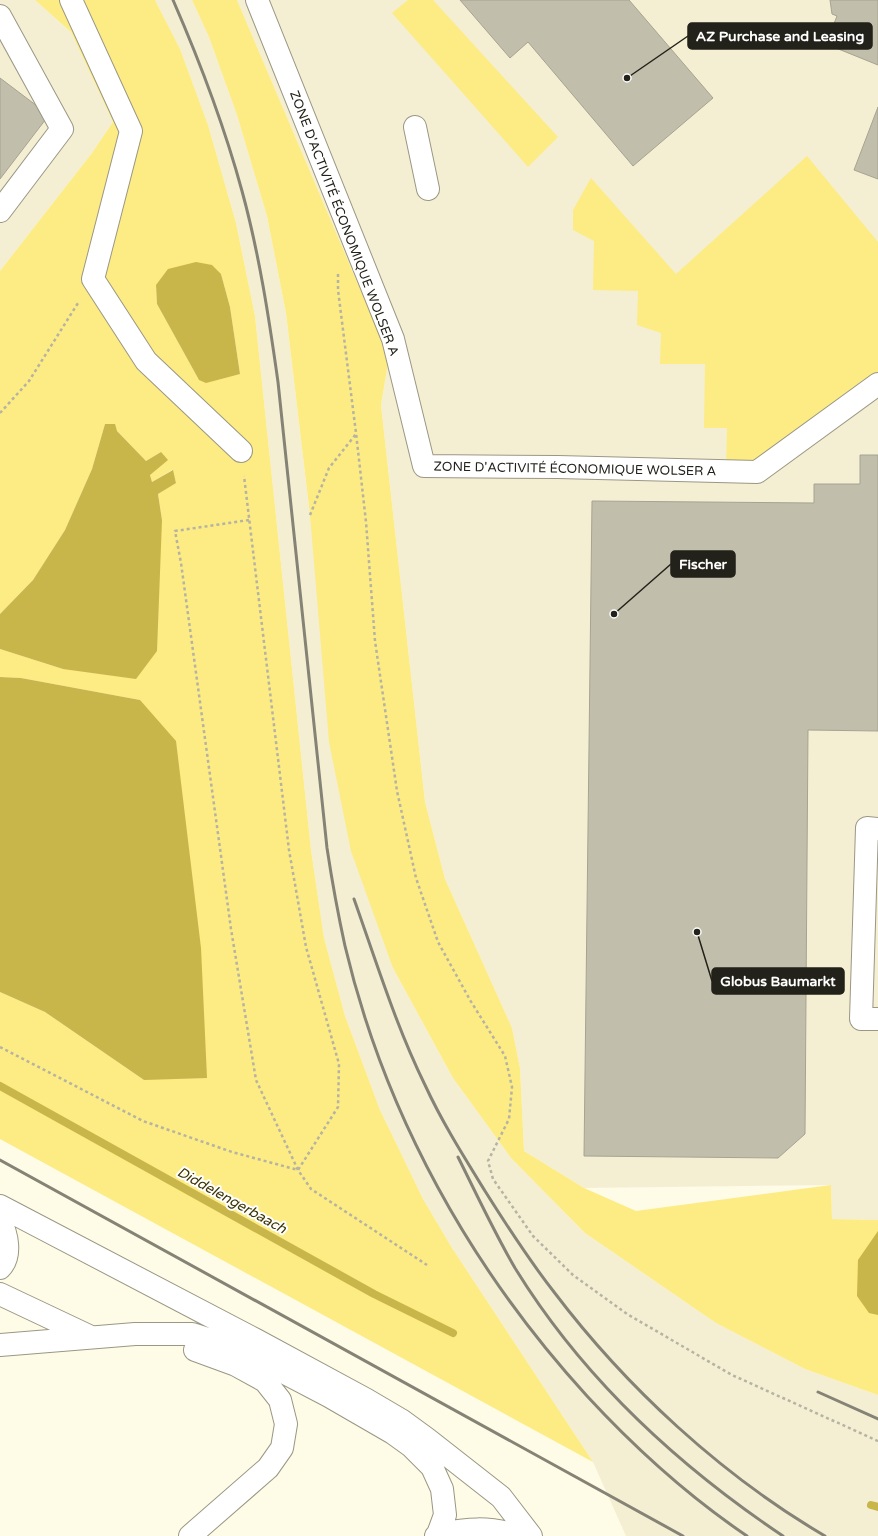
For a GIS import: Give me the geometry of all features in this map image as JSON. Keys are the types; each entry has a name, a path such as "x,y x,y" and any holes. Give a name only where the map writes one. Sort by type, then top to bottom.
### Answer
{"lane":[{"path":"72,0 131,131 93,279 146,361 241,451"},
{"name":"ZONE D'ACTIVITÉ ÉCONOMIQUE WOLSER A","path":"257,1 392,339 424,466 757,472 878,384"},
{"path":"0,16 62,129 0,211"},
{"path":"414,127 428,189"},
{"path":"878,828 867,828 861,1018 878,1019"},
{"path":"0,1206 256,1340 401,1420 501,1497 531,1536"},
{"path":"0,1220 8,1245 5,1263 0,1268"},
{"path":"0,1294 92,1337 190,1348 236,1365 265,1381 280,1400 286,1424 282,1448 268,1468 190,1536"},
{"path":"0,1345 135,1334 192,1334 241,1350 329,1396 393,1433 411,1446 432,1467 442,1489 445,1515 437,1535"},
{"path":"437,1535 472,1528 505,1532 517,1536"}],"path":[{"path":"0,413 28,381 93,279"},
{"path":"344,344 366,522 374,641 397,792 416,878 438,942 470,1000 505,1056 512,1087 509,1119 488,1161 494,1179 533,1236 573,1276 628,1314 732,1375 878,1441"},
{"path":"310,515 329,468 356,433"},
{"path":"241,451 289,850 306,947 339,1064 338,1106 298,1170"},
{"path":"249,520 175,531 182,563 231,929 256,1080 298,1170 310,1189 428,1265"},
{"path":"0,1047 143,1121 232,1152 298,1170"}],"shaded area":[{"path":"0,0 35,0 71,32 113,122 92,153 0,271"},
{"path":"35,0 155,0 180,49 208,125 236,223 255,316 311,850 324,938 345,1016 380,1110 423,1199 452,1248 593,1462 0,1139 0,992 45,1012 144,1080 140,700 21,678 0,677 0,649 63,669 162,520 158,494 176,482 172,470 152,482 150,475 161,452 146,461 117,431 105,424 92,469 65,530 33,580 0,614 0,271 92,153 113,122 71,32","holes":["221,274 230,307 240,374 199,380 157,304 156,285"]},
{"path":"155,0 192,0 209,37 237,115 267,216 286,313 310,515 393,968 453,1078 511,1158 585,1233 716,1323 805,1369 878,1395 878,1536 626,1536 593,1462 452,1248 423,1199 380,1110 345,1016 324,938 311,850 255,316 236,223 208,125 180,49"},
{"path":"192,0 237,0 389,357 381,405 425,802 445,879 512,1028 520,1068 524,1151 584,1188 636,1211 831,1185 832,1219 878,1220 878,1395 805,1369 716,1323 585,1233 511,1158 453,1078 393,968 351,851 329,742 310,515 286,313 267,216 237,115 209,37"},
{"path":"237,0 878,0 878,1220 832,1219 831,1185 584,1188 524,1151 520,1068 512,1028 445,879 425,802 381,405 389,357"},
{"path":"408,0 433,0 558,137 528,167 392,13"},
{"path":"807,156 878,242 878,372 863,380 756,459 726,471 727,428 704,428 705,364 660,364 661,333 637,325 638,291 593,290 594,241 573,230 573,210 591,178 676,274"},
{"path":"196,262 212,265 221,274 230,307 240,374 206,383 199,380 157,304 156,285 168,269"},
{"path":"105,424 115,424 117,431 146,461 161,452 168,460 150,475 152,482 173,470 176,483 158,494 162,520 157,651 136,679 63,669 0,649 0,614 33,580 65,530 92,469"},
{"path":"0,677 21,678 140,700 176,741 201,948 207,1078 144,1080 45,1012 0,992"},
{"path":"878,1231 878,1315 869,1313 857,1296 858,1260"}],"building":[{"path":"460,0 629,0 713,98 633,166 528,42 510,58"},
{"path":"830,0 878,0 878,65 826,44 837,16 832,14"},
{"path":"0,78 49,115 0,179"},
{"path":"878,107 878,179 854,170"},
{"path":"860,455 878,455 878,731 808,730 805,1134 778,1158 584,1156 592,501 814,503 814,484 860,484"}],"waterway":[{"name":"Diddelengerbaach","path":"0,1086 374,1294 453,1333"},
{"name":"Diddelengerbaach","path":"871,1505 878,1507"}],"railway":[{"path":"173,0 202,70 227,142 248,214 258,262 278,382 327,848 345,946 362,1009 383,1070 409,1129 438,1187 470,1242 506,1296 545,1347 587,1396 643,1453 704,1505 747,1536"},
{"path":"354,899 396,1017 432,1099 485,1191 518,1243 545,1280 612,1362 678,1427 749,1486 786,1512 825,1536"},
{"path":"458,1157 515,1268 541,1308 570,1346 601,1382 669,1449 706,1480 783,1536"},
{"path":"0,1160 683,1536"},
{"path":"818,1392 878,1419"}],"place":[{"name":"AZ Purchase and Leasing","path":"627,78"},
{"name":"Fischer","path":"614,614"},
{"name":"Globus Baumarkt","path":"697,932"}]}
